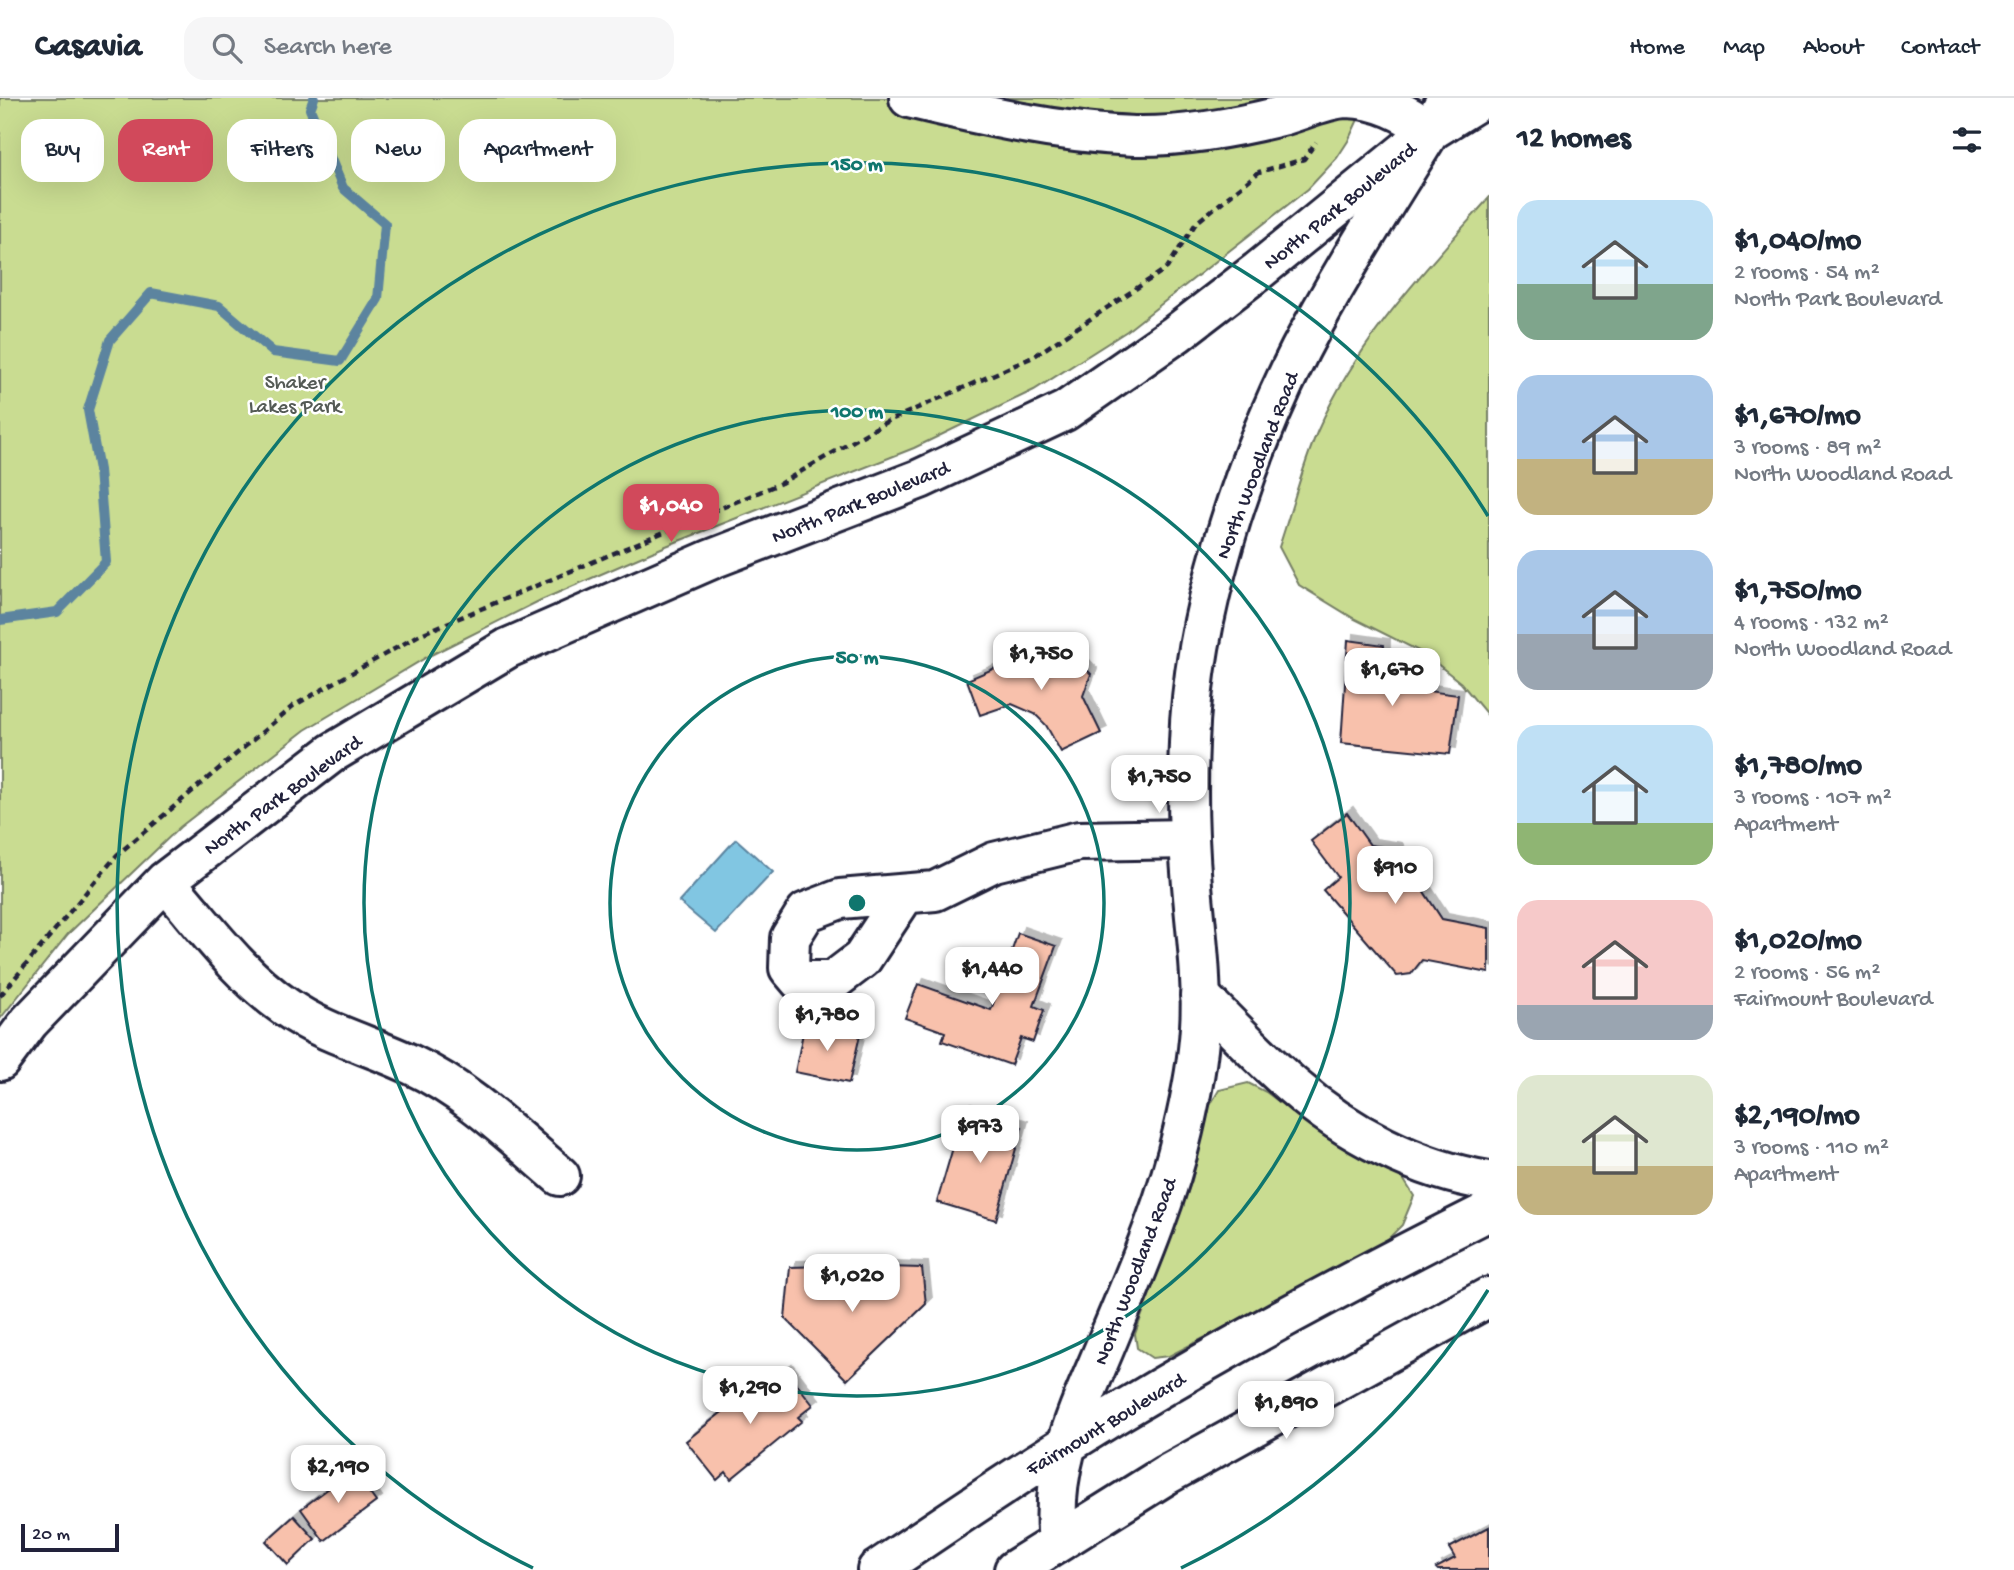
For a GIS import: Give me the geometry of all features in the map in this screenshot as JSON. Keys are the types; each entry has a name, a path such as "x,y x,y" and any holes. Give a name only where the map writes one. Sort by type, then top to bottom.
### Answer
{"main road":[{"path":"909,98 1031,125 1136,136 1213,131 1346,98 1381,103 1407,114 1438,114"},
{"name":"North Park Boulevard","path":"0,1061 29,1022 165,881 332,753 508,648 712,559 920,479 1065,411 1186,326 1258,271 1438,114 1483,98"},
{"name":"North Woodland Road","path":"1058,1542 1055,1502 1065,1447 1169,1186 1189,1103 1200,1029 1200,996 1189,839 1189,739 1195,679 1207,610 1234,510 1300,351 1438,114"},
{"path":"905,894 935,891 995,862 1079,841 1189,839"},
{"path":"165,881 243,970 287,1008 344,1038 413,1065 465,1096 560,1176"},
{"path":"1200,996 1286,1080 1336,1119 1423,1163 1459,1175 1489,1181"},
{"name":"Fairmount Boulevard","path":"877,1570 1006,1482 1119,1412 1242,1341 1489,1211"},
{"path":"1014,1570 1166,1475 1489,1297"}],"green space":[{"name":"Shaker Lakes Park","path":"0,98 1368,98 1337,158 1308,189 1127,331 1034,390 914,448 666,546 541,600 427,657 305,730 180,827 68,934 0,1019"},
{"path":"1489,198 1489,717 1461,683 1425,654 1353,618 1299,585 1279,547 1312,444 1352,366 1394,308"},
{"path":"1248,1083 1266,1092 1319,1132 1402,1177 1414,1196 1402,1225 1380,1247 1169,1356 1152,1358 1137,1348 1135,1334 1192,1180 1209,1107 1219,1090"}],"water":[{"path":"736,839 773,872 716,933 679,902"}],"building":[{"path":"1348,640 1384,645 1383,685 1458,695 1450,754 1341,743"},
{"path":"1046,642 1071,653 1091,674 1083,696 1101,733 1061,752 1046,725 1035,714 1012,704 980,715 967,680 1014,660 1021,647"},
{"path":"1347,813 1370,845 1396,849 1442,919 1489,928 1489,973 1422,960 1411,974 1397,976 1323,890 1338,877 1311,841"},
{"path":"1018,933 1056,946 1034,1006 1044,1010 1033,1042 1021,1038 1011,1065 942,1041 945,1032 905,1018 918,984 991,1010"},
{"path":"805,1023 860,1035 849,1083 795,1072"},
{"path":"964,1110 1022,1127 996,1220 937,1202"},
{"path":"826,1266 824,1296 874,1293 887,1267 922,1268 926,1304 847,1380 785,1318 790,1267"},
{"path":"786,1370 813,1405 798,1417 802,1421 731,1479 726,1472 717,1480 686,1441 762,1380 766,1385"},
{"path":"353,1470 376,1502 324,1541 301,1509"},
{"path":"294,1516 315,1539 288,1565 266,1541"},
{"path":"1489,1527 1489,1570 1436,1568 1455,1558 1449,1548"}],"waterway":[{"path":"0,620 57,612 106,562 99,470 88,410 110,340 151,293 219,306 273,352 340,361 378,299 385,224 343,188 310,109 314,98"}]}
